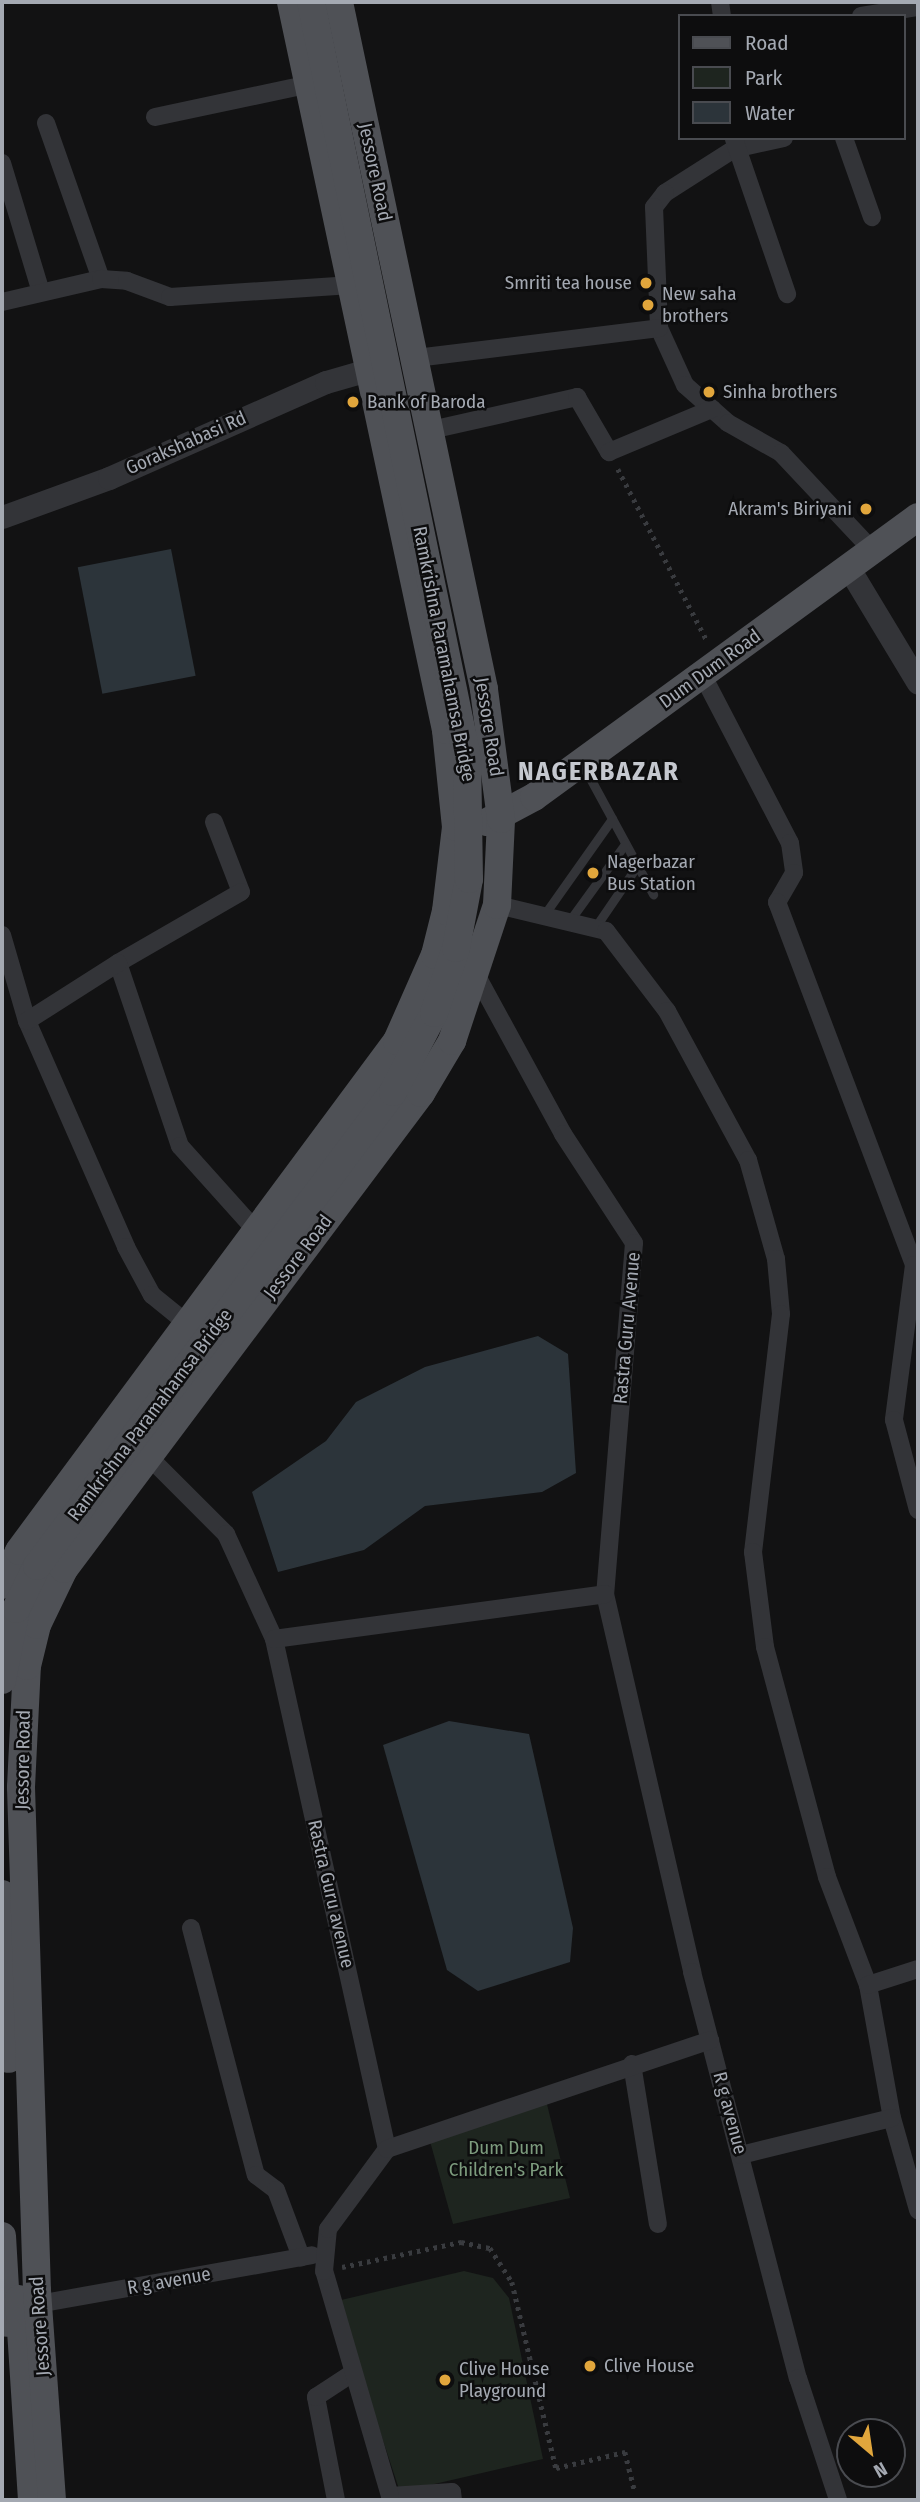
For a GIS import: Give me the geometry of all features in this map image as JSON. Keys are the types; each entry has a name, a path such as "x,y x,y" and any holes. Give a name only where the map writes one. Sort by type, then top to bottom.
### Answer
{"main road":[{"path":"2,1586 19,1550 258,1233 397,1041 435,955 456,827 446,730 291,2"},
{"name":"Ramkrishna Paramahamsa Bridge","path":"2,1680 16,1609 37,1566 393,1093 434,1013 469,879 467,757 311,2"},
{"name":"Jessore Road","path":"52,2500 38,2304 20,1740 27,1666 50,1599 64,1569 421,1093 452,1041 479,970 497,905 501,819 484,689 432,430 339,2"},
{"name":"Dum Dum Road","path":"501,819 711,670 918,517"},
{"path":"456,827 501,819"},
{"path":"2,1894 32,2500"},
{"name":"Jessore Road","path":"2,2236 17,2500"}],"street":[{"path":"874,14 918,7"},
{"path":"155,117 310,84"},
{"path":"46,122 101,279"},
{"path":"767,140 734,144 665,193 654,207 660,328 685,385 712,409 781,453 872,550"},
{"path":"845,140 872,217"},
{"path":"734,144 787,294"},
{"path":"2,163 40,289"},
{"path":"2,302 40,289 101,279 127,281 170,297 352,285"},
{"path":"416,358 660,328"},
{"name":"Gorakshabasi Rd","path":"2,517 370,369 416,358"},
{"path":"432,430 577,397 609,452 712,409"},
{"path":"848,567 918,682"},
{"path":"711,670 790,843 794,873 777,902 914,1265 894,1420 918,1510"},
{"path":"27,1021 118,963 241,892 214,822"},
{"path":"497,905 596,926 616,941 667,1011 721,1103 748,1160 776,1259 781,1314 752,1552 765,1647 827,1877 868,1985 892,2118 918,2210"},
{"path":"2,935 27,1021 126,1247 152,1295 189,1325"},
{"path":"435,955 479,970"},
{"path":"118,963 180,1146 258,1233"},
{"name":"Rastra Guru Avenue","path":"479,970 563,1134 634,1243 605,1594 630,1724"},
{"name":"Rastra Guru avenue","path":"149,1457 226,1534 274,1639 387,2149"},
{"path":"2,1586 50,1599"},
{"path":"274,1639 605,1594"},
{"name":"R g avenue","path":"630,1724 798,2378 838,2500"},
{"path":"191,1928 256,2175 276,2190 301,2257"},
{"path":"868,1985 918,1969"},
{"path":"453,2500 452,2491 390,2496 351,2374 325,2262 328,2230 387,2149 632,2064 710,2040"},
{"path":"632,2064 658,2224"},
{"path":"741,2155 892,2118"},
{"name":"R g avenue","path":"38,2304 301,2257 325,2262"},
{"path":"336,2500 316,2397 351,2374"}],"lane":[{"path":"582,762 653,894"},
{"path":"544,915 612,819"},
{"path":"570,920 625,844"},
{"path":"596,926 637,866"}],"path":[{"path":"609,452 711,670"},
{"path":"325,2262 461,2242 489,2248 512,2282 556,2468 625,2452 635,2493"}],"green space":[{"name":"Dum Dum Children's Park","path":"544,2092 570,2198 453,2224 428,2134"},
{"name":"Clive House Playground","path":"464,2271 493,2278 509,2298 543,2459 400,2492 337,2301"}],"water":[{"path":"171,549 196,676 102,694 78,567"},
{"path":"538,1336 568,1354 576,1473 542,1492 425,1506 364,1550 278,1572 252,1492 326,1441 356,1402 425,1367"},
{"path":"449,1721 529,1734 573,1928 570,1962 478,1991 447,1970 383,1745"}],"place":[{"name":"Smriti tea house","path":"646,283"},
{"name":"New saha brothers","path":"648,305"},
{"name":"Sinha brothers","path":"709,392"},
{"name":"Bank of Baroda","path":"353,402"},
{"name":"Akram's Biriyani","path":"866,509"},
{"name":"Nagerbazar Bus Station","path":"593,873"},
{"name":"Clive House","path":"590,2366"},
{"name":"Clive House Playground","path":"445,2380"}],"district":[{"name":"NAGERBAZAR","path":"599,772"}]}
